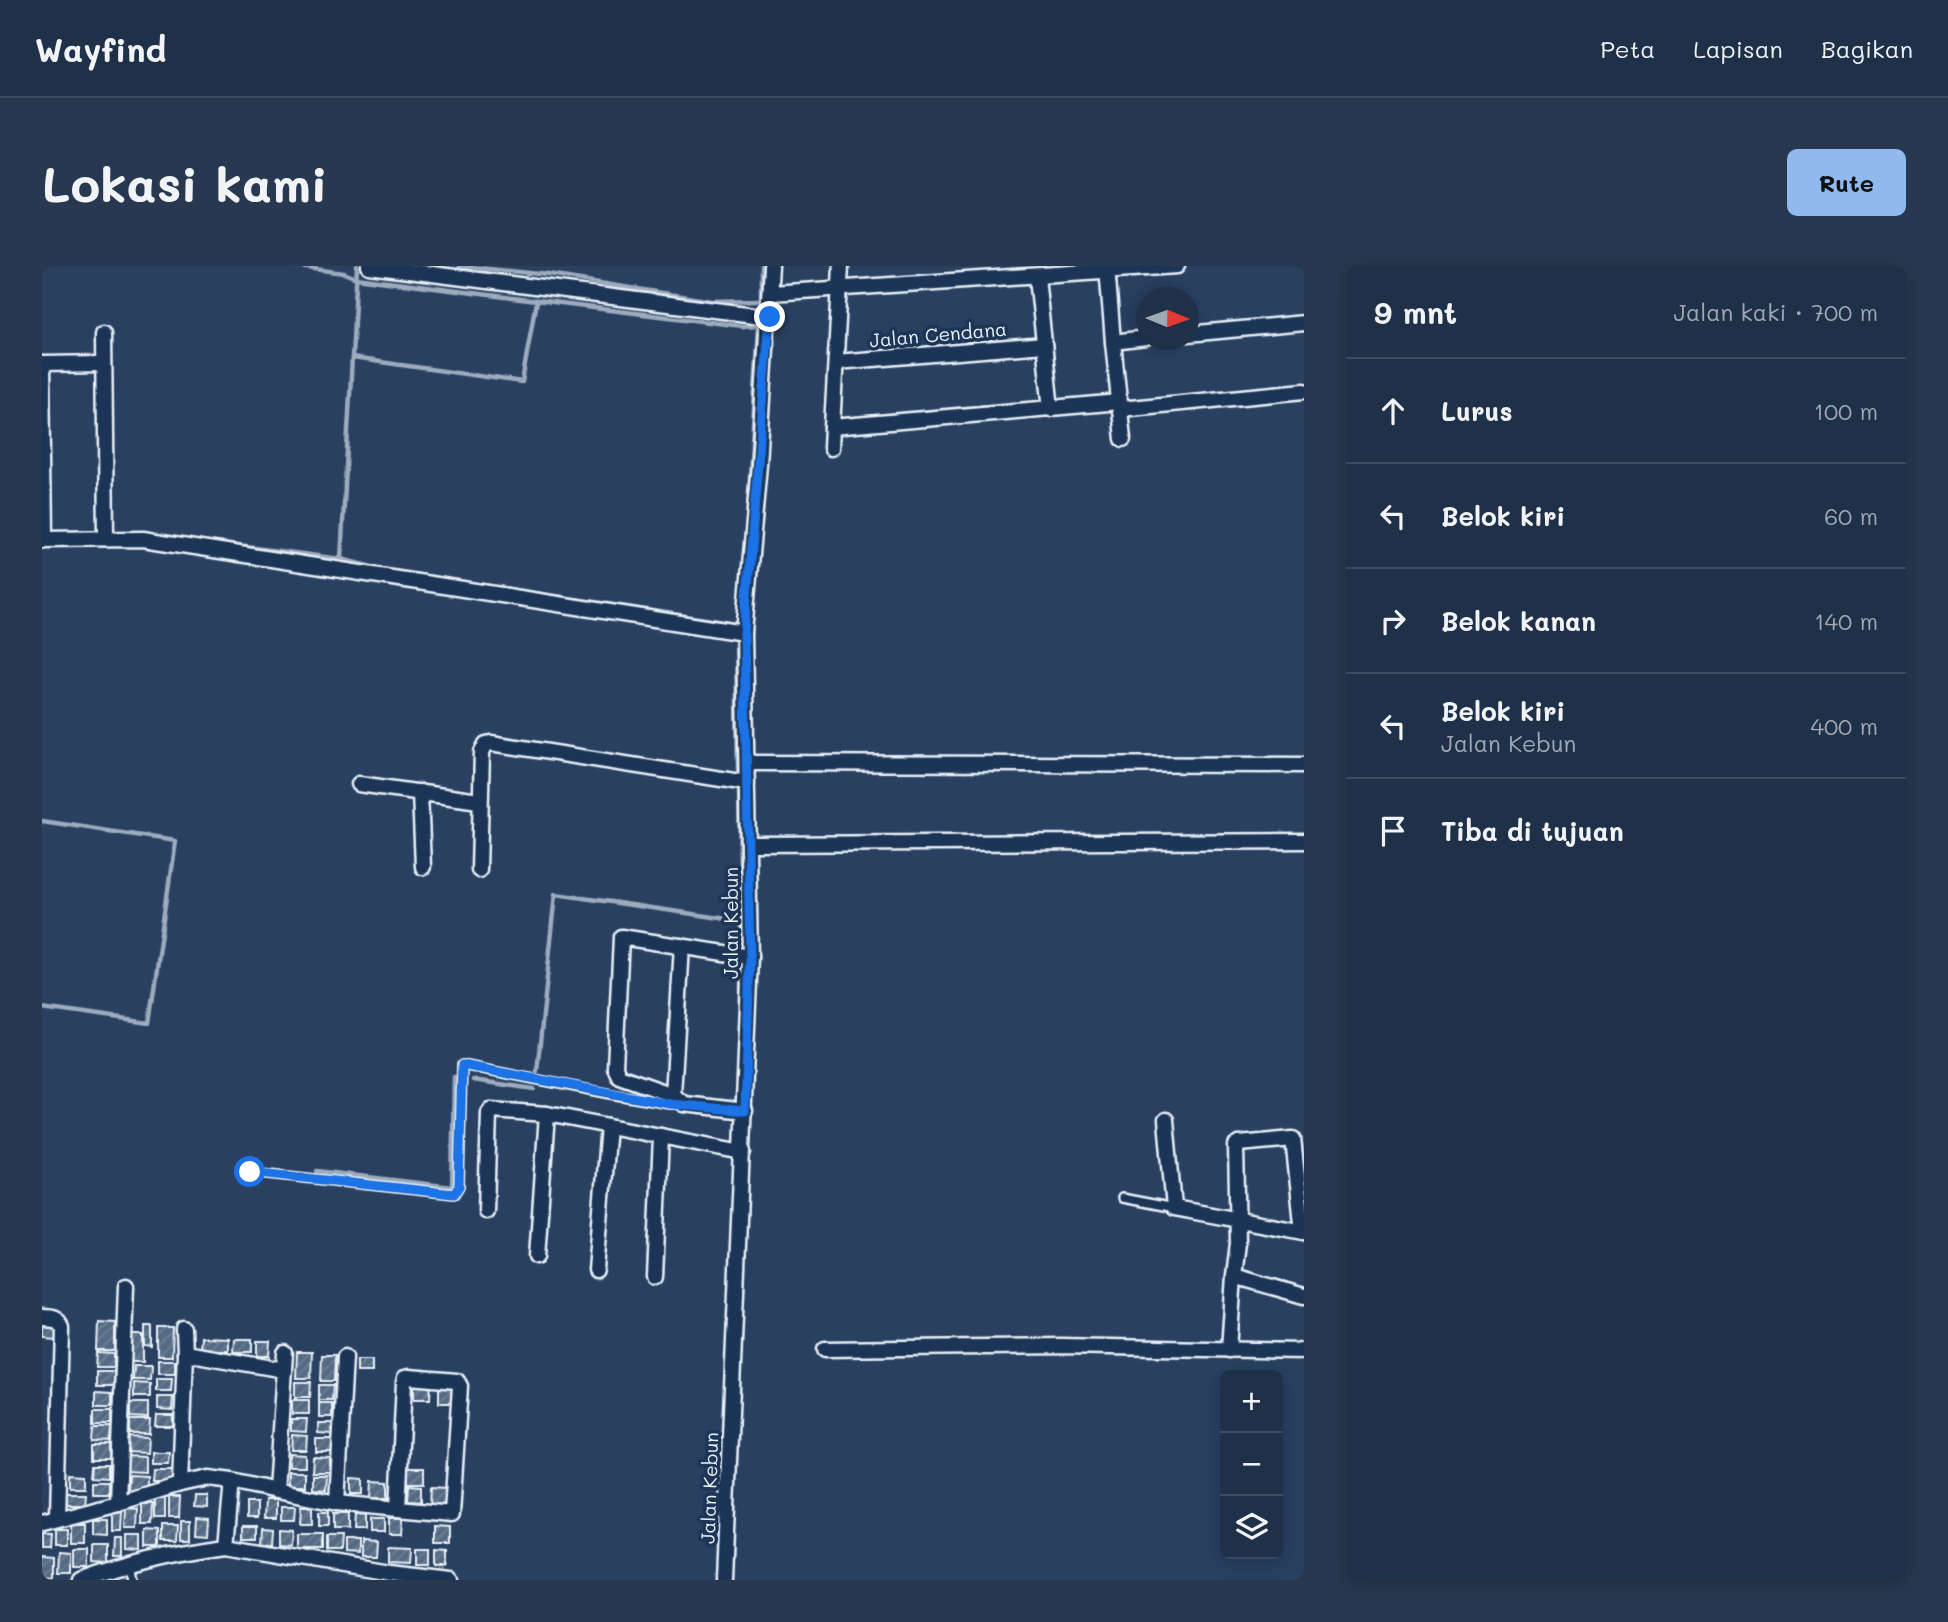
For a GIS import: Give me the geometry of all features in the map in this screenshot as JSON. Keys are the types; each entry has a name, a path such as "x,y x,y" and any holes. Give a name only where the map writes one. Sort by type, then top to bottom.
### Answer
{"street":[{"path":"369,266 770,317"},
{"name":"Jalan Kebun","path":"724,1580 750,957 744,634 770,317 771,266"},
{"path":"831,448 841,266"},
{"path":"771,293 1177,266"},
{"path":"1107,269 1123,439"},
{"path":"1037,277 1051,409"},
{"path":"1199,333 1304,323"},
{"path":"104,332 106,538"},
{"path":"1113,342 1136,339"},
{"name":"Jalan Cendana","path":"836,362 1044,345"},
{"path":"104,363 42,364 43,540 143,538 744,634"},
{"path":"832,427 1304,391"},
{"path":"479,870 482,752 483,748 491,743 747,783"},
{"path":"748,763 1304,765"},
{"path":"359,784 479,801"},
{"path":"420,792 423,867"},
{"path":"750,844 1304,841"},
{"path":"745,1111 678,1099 619,1076 615,1067 621,937 750,957"},
{"path":"678,1099 682,946"},
{"path":"486,1211 489,1113 494,1110 547,1114 743,1152"},
{"path":"537,1256 547,1114"},
{"path":"1166,1119 1174,1208 1238,1221 1303,1232 1295,1141 1290,1138 1236,1146 1238,1221 1238,1243 1229,1350"},
{"path":"596,1270 608,1126"},
{"path":"655,1277 660,1136"},
{"path":"1234,1276 1304,1296"},
{"path":"118,1503 126,1286"},
{"path":"42,1317 60,1320 62,1326 58,1518"},
{"path":"180,1484 184,1329"},
{"path":"825,1349 1061,1346 1304,1351"},
{"path":"185,1353 284,1370"},
{"path":"276,1490 285,1353"},
{"path":"337,1503 345,1357"},
{"path":"42,1523 208,1478 337,1503 398,1509 452,1514 460,1386 457,1381 405,1378 398,1509"},
{"path":"226,1545 232,1481"},
{"path":"81,1580 129,1563 176,1552 226,1545 388,1576 451,1580"}],"lane":[{"path":"250,1172 454,1194 459,1186 462,1065 670,1104 678,1099"},
{"path":"1122,1198 1174,1208"},
{"path":"129,1563 132,1580"}],"building":[{"path":"42,1321 55,1321 54,1337 42,1336"},
{"path":"99,1321 115,1322 115,1351 98,1351"},
{"path":"145,1326 152,1326 152,1347 145,1346"},
{"path":"158,1328 173,1328 172,1357 158,1357"},
{"path":"131,1335 143,1335 143,1362 130,1362"},
{"path":"201,1337 228,1338 228,1350 200,1350"},
{"path":"234,1339 252,1339 252,1352 233,1352"},
{"path":"257,1341 270,1341 269,1356 257,1356"},
{"path":"297,1352 312,1352 311,1378 296,1378"},
{"path":"98,1353 114,1354 114,1367 97,1367"},
{"path":"322,1355 335,1355 334,1381 321,1381"},
{"path":"357,1360 372,1360 372,1372 357,1372"},
{"path":"158,1361 175,1361 175,1374 158,1374"},
{"path":"134,1366 151,1366 150,1380 133,1380"},
{"path":"97,1371 114,1371 114,1385 97,1385"},
{"path":"156,1379 172,1379 171,1391 156,1391"},
{"path":"414,1380 431,1380 430,1399 414,1399"},
{"path":"295,1382 311,1382 310,1397 295,1397"},
{"path":"134,1383 150,1384 150,1397 134,1397"},
{"path":"439,1383 456,1383 456,1403 439,1403"},
{"path":"319,1385 333,1385 332,1400 319,1400"},
{"path":"96,1391 112,1392 112,1405 96,1405"},
{"path":"157,1397 173,1397 172,1410 157,1409"},
{"path":"292,1400 309,1400 309,1414 292,1414"},
{"path":"130,1403 148,1403 148,1418 130,1417"},
{"path":"319,1403 332,1403 332,1417 319,1417"},
{"path":"95,1409 112,1409 112,1423 95,1423"},
{"path":"156,1415 173,1415 173,1426 155,1426"},
{"path":"291,1419 307,1419 306,1432 291,1431"},
{"path":"130,1420 150,1420 149,1434 130,1434"},
{"path":"318,1423 332,1423 332,1434 318,1433"},
{"path":"95,1426 112,1426 111,1441 94,1440"},
{"path":"292,1435 307,1436 306,1450 291,1450"},
{"path":"127,1437 148,1438 147,1453 127,1452"},
{"path":"316,1439 333,1439 332,1452 316,1452"},
{"path":"94,1444 111,1444 111,1458 94,1458"},
{"path":"151,1452 169,1452 168,1463 151,1463"},
{"path":"289,1454 305,1455 305,1467 288,1467"},
{"path":"126,1456 145,1457 145,1472 125,1471"},
{"path":"313,1457 330,1458 330,1472 312,1472"},
{"path":"95,1464 109,1464 109,1477 94,1476"},
{"path":"408,1468 424,1468 424,1483 408,1483"},
{"path":"153,1469 172,1469 172,1481 152,1481"},
{"path":"288,1472 305,1472 305,1486 288,1486"},
{"path":"70,1473 86,1474 86,1487 70,1487"},
{"path":"129,1475 147,1476 147,1491 128,1491"},
{"path":"313,1475 327,1475 326,1490 313,1489"},
{"path":"351,1478 363,1479 363,1494 351,1494"},
{"path":"94,1481 109,1481 109,1493 94,1493"},
{"path":"372,1481 388,1482 388,1498 371,1498"},
{"path":"409,1485 421,1486 421,1502 408,1501"},
{"path":"431,1487 446,1488 445,1506 430,1505"},
{"path":"66,1493 86,1493 85,1504 66,1504"},
{"path":"195,1495 207,1495 207,1507 194,1506"},
{"path":"169,1497 180,1497 179,1518 169,1518"},
{"path":"155,1499 165,1499 165,1519 155,1519"},
{"path":"265,1500 276,1500 276,1518 264,1518"},
{"path":"247,1503 257,1503 257,1518 247,1518"},
{"path":"142,1504 153,1504 152,1524 142,1524"},
{"path":"281,1507 295,1507 294,1520 281,1520"},
{"path":"301,1507 312,1507 312,1524 300,1524"},
{"path":"126,1508 138,1509 137,1528 125,1528"},
{"path":"112,1512 122,1512 121,1531 112,1531"},
{"path":"319,1512 328,1512 328,1526 319,1526"},
{"path":"333,1514 348,1514 348,1530 333,1530"},
{"path":"355,1515 365,1515 365,1530 354,1530"},
{"path":"197,1517 209,1518 208,1534 196,1533"},
{"path":"389,1518 403,1518 402,1534 389,1534"},
{"path":"93,1519 107,1519 107,1535 93,1534"},
{"path":"370,1519 384,1519 384,1532 370,1532"},
{"path":"181,1521 190,1521 190,1539 181,1539"},
{"path":"71,1523 85,1523 85,1543 71,1543"},
{"path":"163,1526 178,1526 177,1541 163,1541"},
{"path":"243,1526 257,1526 257,1537 243,1537"},
{"path":"435,1526 450,1527 450,1543 435,1543"},
{"path":"263,1528 273,1529 272,1543 262,1543"},
{"path":"55,1529 67,1529 67,1545 55,1545"},
{"path":"279,1529 292,1530 291,1545 279,1544"},
{"path":"147,1530 160,1531 160,1547 147,1547"},
{"path":"42,1534 51,1534 50,1548 42,1548"},
{"path":"297,1534 323,1534 323,1549 297,1549"},
{"path":"127,1535 142,1535 142,1550 127,1549"},
{"path":"327,1537 341,1537 340,1551 327,1551"},
{"path":"115,1538 122,1538 122,1556 114,1556"},
{"path":"344,1541 358,1541 358,1554 344,1553"},
{"path":"361,1541 377,1542 376,1557 361,1557"},
{"path":"94,1545 108,1545 108,1563 94,1562"},
{"path":"388,1547 412,1548 411,1563 388,1562"},
{"path":"74,1549 89,1549 89,1567 74,1567"},
{"path":"417,1549 430,1549 430,1565 417,1565"},
{"path":"436,1550 447,1551 447,1566 436,1566"},
{"path":"59,1552 71,1553 71,1573 58,1573"},
{"path":"42,1557 54,1558 54,1578 42,1577"}],"waterway":[{"path":"292,266 344,273 356,278 536,301"},
{"path":"200,541 341,559 357,266"},
{"path":"459,266 549,275 712,301 761,300"},
{"path":"761,266 761,300"},
{"path":"352,358 522,382 536,301 742,326 759,325 748,509"},
{"path":"341,559 380,569 738,624"},
{"path":"736,643 738,770"},
{"path":"739,793 741,944"},
{"path":"42,821 175,841 149,1023 42,1008"},
{"path":"537,1071 556,894 741,921"},
{"path":"741,967 741,1008"},
{"path":"317,1171 452,1187 454,1077"},
{"path":"473,1080 534,1089"},
{"path":"723,1446 725,1398"}],"route":[{"path":"250,1172 454,1194 459,1186 462,1065 670,1104 745,1111 750,957 750,844 744,634 760,465 770,317"}]}
